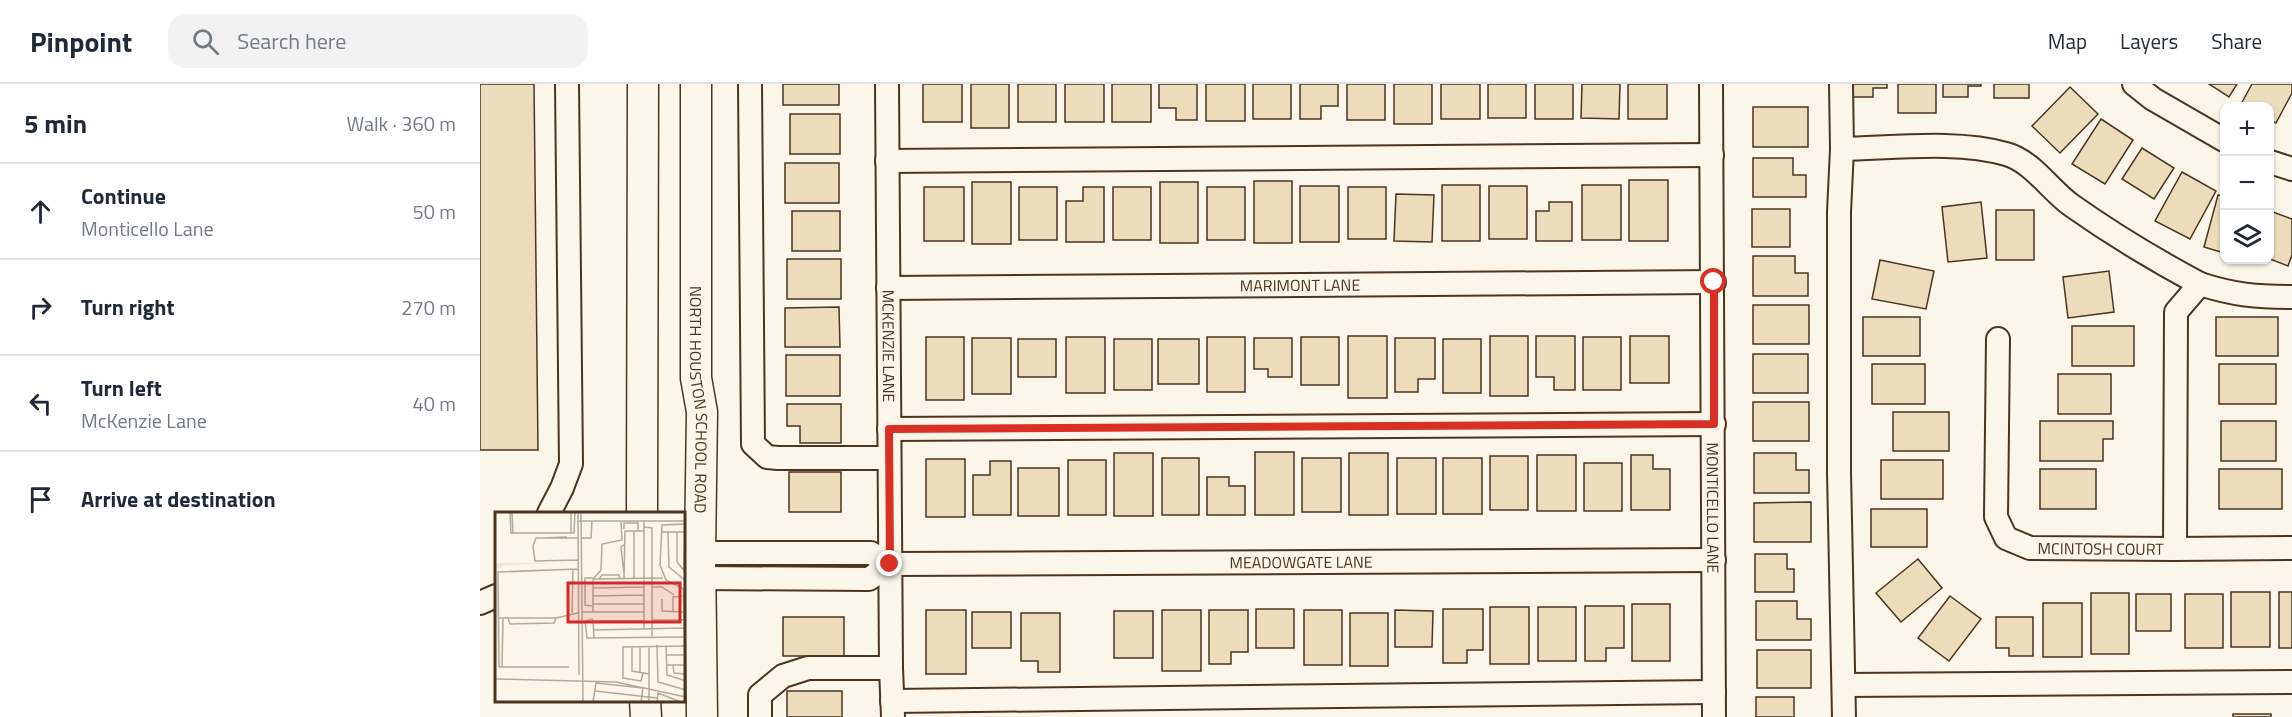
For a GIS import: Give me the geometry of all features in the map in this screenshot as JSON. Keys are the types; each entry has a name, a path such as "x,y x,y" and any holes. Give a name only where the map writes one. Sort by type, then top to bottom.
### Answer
{"main road":[{"path":"642,512 644,84"},
{"name":"NORTH HOUSTON SCHOOL ROAD","path":"696,84 696,378 702,412 692,565 702,717"},
{"path":"645,702 646,717"}],"street":[{"path":"550,512 571,464 567,84"},
{"path":"750,84 753,444 767,457 889,458"},
{"name":"MCKENZIE LANE","path":"887,84 893,709"},
{"name":"MONTICELLO LANE","path":"1711,84 1714,282 1714,717"},
{"path":"1841,84 1839,471 1844,717"},
{"path":"2134,84 2153,99 2220,138"},
{"path":"1842,149 1966,147 2009,155 2025,165 2069,203 2144,253 2200,284 2228,293 2257,297 2292,297"},
{"path":"887,161 1712,155"},
{"path":"2274,163 2292,169"},
{"name":"MARIMONT LANE","path":"888,288 1714,282"},
{"path":"2175,549 2176,312 2200,284"},
{"name":"MCINTOSH COURT","path":"1998,339 1996,517 2006,538 2030,548 2292,548"},
{"path":"889,429 1714,424"},
{"name":"MEADOWGATE LANE","path":"890,564 1714,560"},
{"path":"692,565 869,579 890,564"},
{"path":"480,603 495,596"},
{"path":"760,717 760,695 783,676 808,668 891,668"},
{"path":"1844,686 2292,682"},
{"path":"893,709 1714,692"}],"building":[{"path":"480,84 534,84 538,450 480,450"},
{"path":"783,84 839,84 839,105 783,105"},
{"path":"923,84 962,84 962,122 923,122"},
{"path":"971,84 1009,84 1009,128 971,128"},
{"path":"1018,84 1056,84 1056,122 1018,122"},
{"path":"1065,84 1104,84 1104,122 1065,122"},
{"path":"1112,84 1151,84 1151,122 1112,122"},
{"path":"1159,84 1197,84 1197,120 1176,120 1176,108 1159,108"},
{"path":"1206,84 1245,84 1245,121 1206,121"},
{"path":"1253,84 1291,84 1291,119 1253,119"},
{"path":"1300,84 1338,84 1338,106 1321,106 1321,119 1300,119"},
{"path":"1347,84 1385,84 1385,120 1347,120"},
{"path":"1394,84 1432,84 1432,124 1394,124"},
{"path":"1441,84 1480,84 1480,119 1441,119"},
{"path":"1488,84 1526,84 1526,118 1488,118"},
{"path":"1535,84 1573,84 1573,119 1535,119"},
{"path":"1582,84 1620,84 1619,119 1581,118"},
{"path":"1628,84 1667,84 1667,119 1628,119"},
{"path":"1850,84 1887,84 1887,88 1873,88 1873,97 1850,97"},
{"path":"1898,84 1936,84 1936,113 1898,113"},
{"path":"1943,84 1981,84 1981,86 1968,86 1968,97 1943,97"},
{"path":"1994,84 2029,84 2029,98 1994,98"},
{"path":"2209,84 2237,84 2229,97"},
{"path":"2252,84 2292,84 2292,93 2276,123 2274,122 2274,102 2242,102"},
{"path":"2070,87 2098,114 2060,153 2032,126"},
{"path":"1753,107 1808,107 1808,147 1753,147"},
{"path":"790,114 840,114 840,154 790,154"},
{"path":"2101,119 2133,140 2105,184 2072,164"},
{"path":"2142,148 2174,168 2154,199 2122,179"},
{"path":"1753,158 1793,158 1793,175 1806,175 1806,197 1753,197"},
{"path":"785,163 839,163 839,203 785,203"},
{"path":"2182,172 2216,191 2190,239 2155,221"},
{"path":"1629,180 1668,180 1668,241 1629,241"},
{"path":"1254,181 1292,181 1292,243 1254,243"},
{"path":"972,182 1011,182 1011,244 972,244"},
{"path":"1160,182 1198,182 1198,243 1160,243"},
{"path":"1442,185 1480,185 1480,241 1442,241"},
{"path":"1582,185 1621,185 1621,240 1582,240"},
{"path":"1300,186 1339,186 1339,242 1300,242"},
{"path":"1489,186 1527,186 1527,239 1489,239"},
{"path":"924,187 964,187 964,241 924,241"},
{"path":"1019,187 1057,187 1057,240 1019,240"},
{"path":"1083,187 1104,187 1104,242 1066,242 1066,201 1083,201"},
{"path":"1113,187 1151,187 1151,240 1113,240"},
{"path":"1207,187 1245,187 1245,240 1207,240"},
{"path":"1348,187 1386,187 1386,239 1348,239"},
{"path":"1396,194 1434,195 1432,242 1394,241"},
{"path":"2218,195 2220,195 2220,252 2204,247"},
{"path":"1549,202 1572,202 1572,241 1536,241 1536,211 1549,211"},
{"path":"1981,202 1987,258 1948,262 1942,207"},
{"path":"1752,209 1790,209 1790,247 1752,247"},
{"path":"1996,210 2034,210 2034,260 1996,260"},
{"path":"792,211 840,211 840,251 792,251"},
{"path":"2274,212 2292,219 2292,255 2288,266 2274,261"},
{"path":"1753,256 1795,256 1795,273 1808,273 1808,296 1753,296"},
{"path":"787,259 841,259 841,299 787,299"},
{"path":"1880,260 1934,271 1926,309 1872,299"},
{"path":"2109,271 2114,312 2068,318 2063,277"},
{"path":"1753,305 1809,305 1809,344 1753,344"},
{"path":"839,307 840,347 785,347 785,308"},
{"path":"1863,317 1920,317 1920,356 1863,356"},
{"path":"2216,317 2278,317 2278,356 2216,356"},
{"path":"2072,326 2134,326 2134,366 2072,366"},
{"path":"1348,336 1387,336 1387,398 1348,398"},
{"path":"1490,336 1528,336 1528,396 1490,396"},
{"path":"1536,336 1575,336 1575,390 1554,390 1554,377 1536,377"},
{"path":"1630,336 1669,336 1669,383 1630,383"},
{"path":"926,337 964,337 964,400 926,400"},
{"path":"1066,337 1105,337 1105,393 1066,393"},
{"path":"1207,337 1245,337 1245,392 1207,392"},
{"path":"1301,337 1339,337 1339,385 1301,385"},
{"path":"1583,337 1621,337 1621,390 1583,390"},
{"path":"972,338 1011,338 1011,394 972,394"},
{"path":"1254,338 1292,338 1292,377 1268,377 1268,369 1254,369"},
{"path":"1395,338 1435,338 1435,379 1418,379 1418,392 1395,392"},
{"path":"1018,339 1056,339 1056,377 1018,377"},
{"path":"1114,339 1152,339 1152,390 1114,390"},
{"path":"1158,339 1199,339 1199,384 1158,384"},
{"path":"1443,339 1481,339 1481,393 1443,393"},
{"path":"1753,354 1808,354 1808,393 1753,393"},
{"path":"786,355 840,355 840,396 786,396"},
{"path":"1872,364 1925,364 1925,404 1872,404"},
{"path":"2219,364 2276,364 2276,404 2219,404"},
{"path":"2058,374 2111,374 2111,414 2058,414"},
{"path":"1753,402 1809,402 1809,441 1753,441"},
{"path":"787,404 841,404 841,443 800,443 800,426 787,426"},
{"path":"1893,412 1949,412 1949,451 1893,451"},
{"path":"2040,421 2113,421 2113,439 2103,439 2103,461 2040,461"},
{"path":"2221,421 2276,421 2276,461 2221,461"},
{"path":"1255,452 1294,452 1294,515 1255,515"},
{"path":"1114,453 1153,453 1153,516 1114,516"},
{"path":"1349,453 1388,453 1388,515 1349,515"},
{"path":"1754,453 1796,453 1796,470 1809,470 1809,493 1754,493"},
{"path":"1537,455 1576,455 1576,511 1537,511"},
{"path":"1631,455 1653,455 1653,469 1670,469 1670,510 1631,510"},
{"path":"1490,456 1528,456 1528,510 1490,510"},
{"path":"1162,458 1199,458 1199,515 1162,515"},
{"path":"1302,458 1341,458 1341,512 1302,512"},
{"path":"1397,458 1436,458 1436,514 1397,514"},
{"path":"1443,458 1482,458 1482,514 1443,514"},
{"path":"926,459 965,459 965,517 926,517"},
{"path":"1068,460 1106,460 1106,515 1068,515"},
{"path":"1881,460 1943,460 1943,499 1881,499"},
{"path":"990,461 1011,461 1011,515 973,515 973,475 990,475"},
{"path":"1584,463 1622,463 1622,511 1584,511"},
{"path":"1018,468 1059,468 1059,516 1018,516"},
{"path":"2040,469 2096,469 2096,509 2040,509"},
{"path":"2219,469 2282,469 2282,509 2219,509"},
{"path":"789,472 841,472 841,512 789,512"},
{"path":"1207,477 1229,477 1229,486 1245,486 1245,515 1207,515"},
{"path":"1811,502 1811,542 1754,542 1754,503"},
{"path":"1871,509 1927,509 1927,547 1871,547"},
{"path":"1755,554 1787,554 1787,569 1794,569 1794,592 1755,592"},
{"path":"1918,559 1942,588 1901,622 1876,593"},
{"path":"2231,592 2270,592 2270,647 2231,647"},
{"path":"2279,592 2292,592 2292,648 2279,648"},
{"path":"2091,593 2129,593 2129,654 2091,654"},
{"path":"2136,594 2171,594 2171,631 2136,631"},
{"path":"2185,594 2223,594 2223,648 2185,648"},
{"path":"1950,596 1981,619 1949,661 1918,638"},
{"path":"1756,601 1797,601 1797,619 1811,619 1811,640 1756,640"},
{"path":"2043,603 2082,603 2082,657 2043,657"},
{"path":"1632,604 1670,604 1670,661 1632,661"},
{"path":"1585,606 1624,606 1624,648 1606,648 1606,661 1585,661"},
{"path":"1490,607 1529,607 1529,664 1490,664"},
{"path":"1538,607 1576,607 1576,661 1538,661"},
{"path":"1256,609 1294,609 1294,648 1256,648"},
{"path":"1443,609 1483,609 1483,650 1467,650 1467,663 1443,663"},
{"path":"926,610 966,610 966,674 926,674"},
{"path":"1162,610 1201,610 1201,671 1162,671"},
{"path":"1209,610 1248,610 1248,652 1231,652 1231,664 1209,664"},
{"path":"1304,610 1342,610 1342,665 1304,665"},
{"path":"1395,610 1433,611 1432,647 1395,647"},
{"path":"1114,611 1153,611 1153,658 1114,658"},
{"path":"972,612 1011,612 1011,648 972,648"},
{"path":"1021,613 1060,613 1060,672 1038,672 1038,661 1021,661"},
{"path":"1350,613 1388,613 1388,666 1350,666"},
{"path":"783,617 844,617 844,656 783,656"},
{"path":"1996,617 2033,617 2033,656 2009,656 2009,648 1996,648"},
{"path":"1757,650 1811,650 1811,688 1757,688"},
{"path":"787,691 842,691 842,717 787,717"},
{"path":"1756,697 1794,697 1794,717 1756,717"},
{"path":"2233,714 2271,714 2271,717 2233,717"}],"route":[{"path":"890,564 889,429 1714,424 1714,282"}]}
